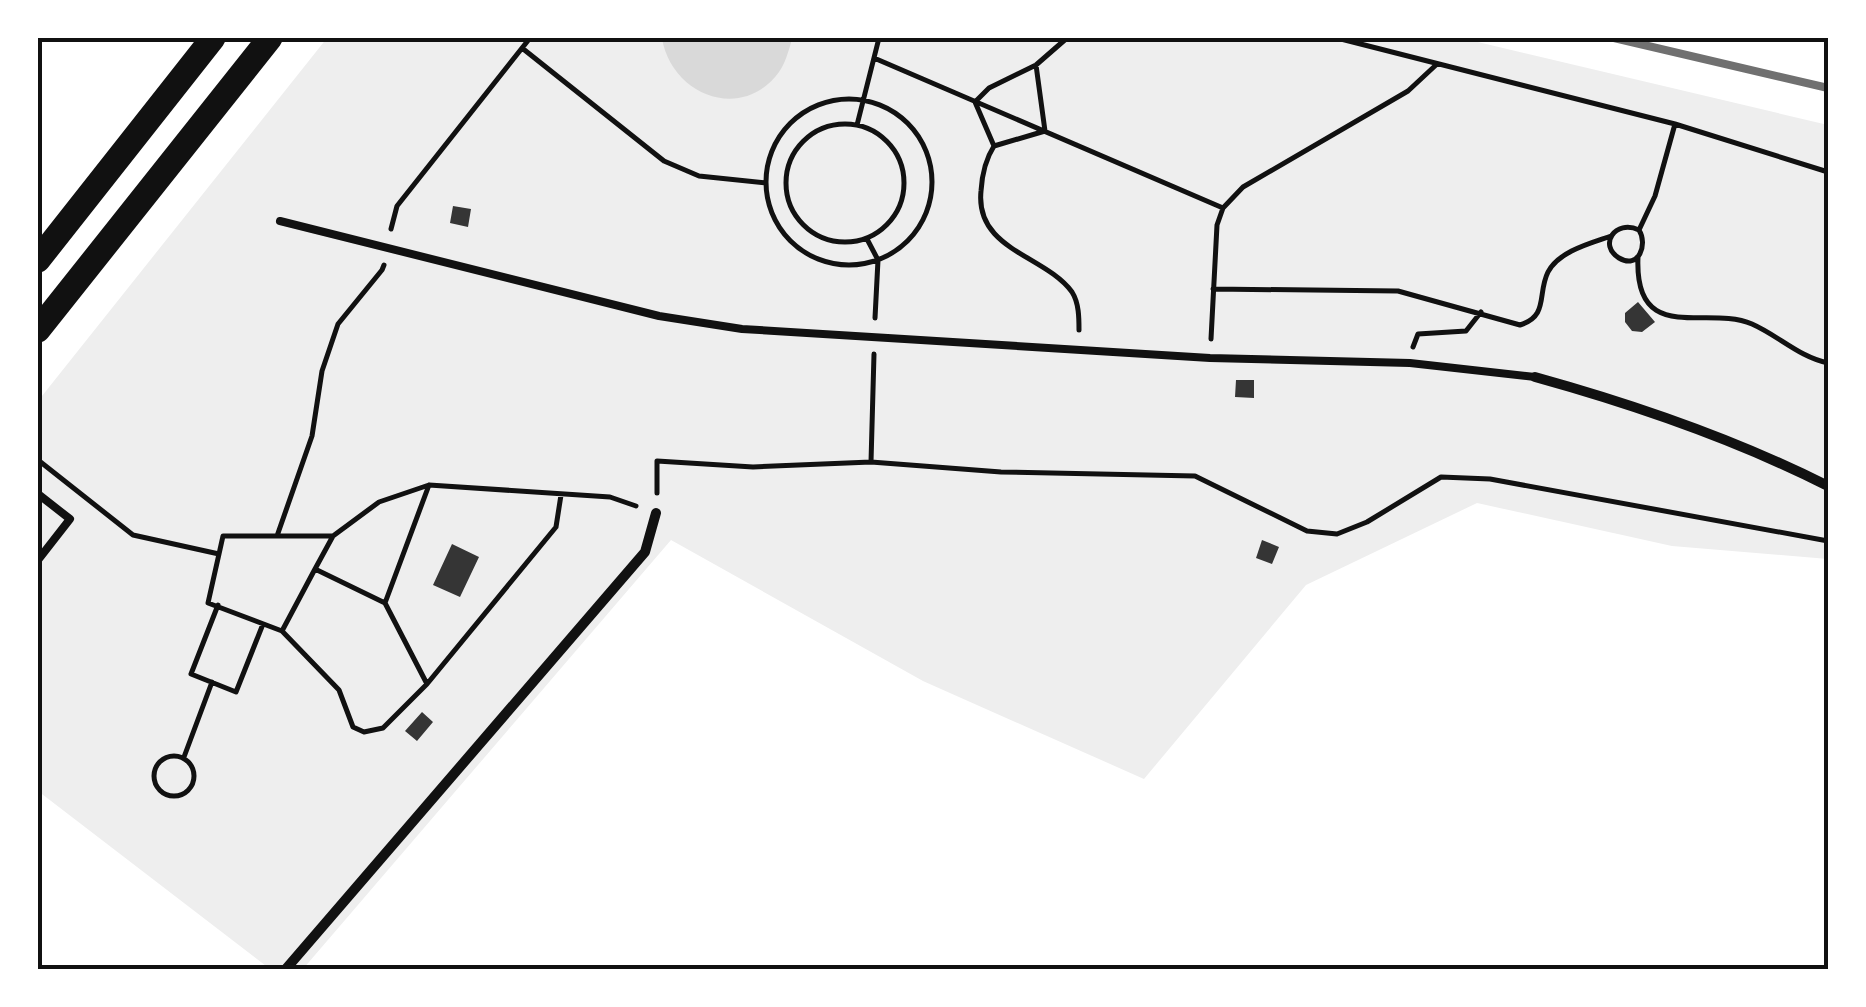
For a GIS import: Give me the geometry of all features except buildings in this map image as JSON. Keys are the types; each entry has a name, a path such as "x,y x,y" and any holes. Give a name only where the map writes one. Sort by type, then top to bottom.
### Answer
{"highway":[{"path":"38,260 213,38"},
{"path":"38,330 270,38"}],"street":[{"path":"1536,377 1631,403 1784,463 1828,486"},
{"path":"285,970 645,552 656,513"}],"lane":[{"path":"280,221 659,316 742,329 1210,358 1410,363 1536,377"},
{"path":"38,494 70,519 38,560"}],"path":[{"path":"278,536 312,436 322,370 338,324 382,270 396,206 530,38"},
{"path":"856,125 879,38"},
{"path":"976,102 989,88 1036,65 1067,38"},
{"path":"1337,38 1674,124 1828,172"},
{"path":"522,48 664,160 699,176 766,183"},
{"path":"874,58 1223,208"},
{"path":"1210,358 1217,225 1223,208 1244,187 1408,91 1436,64"},
{"path":"1036,65 1045,131"},
{"path":"835,100 863,100 892,111 916,132 930,159 932,190 924,220 904,244 878,260 851,265 824,261 798,248 780,228 768,204 766,183 772,149 787,126 809,108 835,100"},
{"path":"976,102 994,146"},
{"path":"836,123 856,125 866,126 889,142 903,168 904,196 891,222 867,239 838,243 811,233 792,212 784,184 790,156 810,134 836,123"},
{"path":"1639,230 1655,196 1674,124"},
{"path":"1045,131 994,146 987,157 979,208 991,229 1013,250 1072,292 1080,312 1079,351"},
{"path":"1214,289 1398,290 1520,325 1540,314 1549,271 1570,251 1629,225 1645,239 1644,249 1638,257 1627,261 1616,257 1610,247 1611,236"},
{"path":"1638,257 1637,279 1650,303 1666,316 1749,322 1810,359 1828,363"},
{"path":"1410,363 1418,334 1466,331 1481,312"},
{"path":"38,460 133,534 219,554"},
{"path":"282,632 332,536 379,502 429,485 610,497 656,513 657,461 753,467 871,462 1000,472 1194,476 1308,531 1337,534 1368,522 1441,476 1490,478 1828,540"},
{"path":"385,602 429,485"},
{"path":"332,536 223,536 208,603 282,632 339,690 352,727 364,732 383,728 427,684 556,527 562,495"},
{"path":"316,569 385,602 427,684"},
{"path":"218,605 191,674 236,692 264,624"},
{"path":"184,757 212,682"},
{"path":"169,756 184,757 194,767 195,782 186,794 172,797 159,790 153,778 157,764 169,756"}],"shaded area":[{"path":"327,38 1461,38 1828,125 1828,559 1672,546 1477,503 1306,585 1144,779 923,681 671,540 303,969 270,969 38,791 38,401"},
{"path":"662,38 791,38 791,43 781,69 764,88 728,99 710,96 679,75"}],"railway":[{"path":"1614,38 1828,88"}]}
